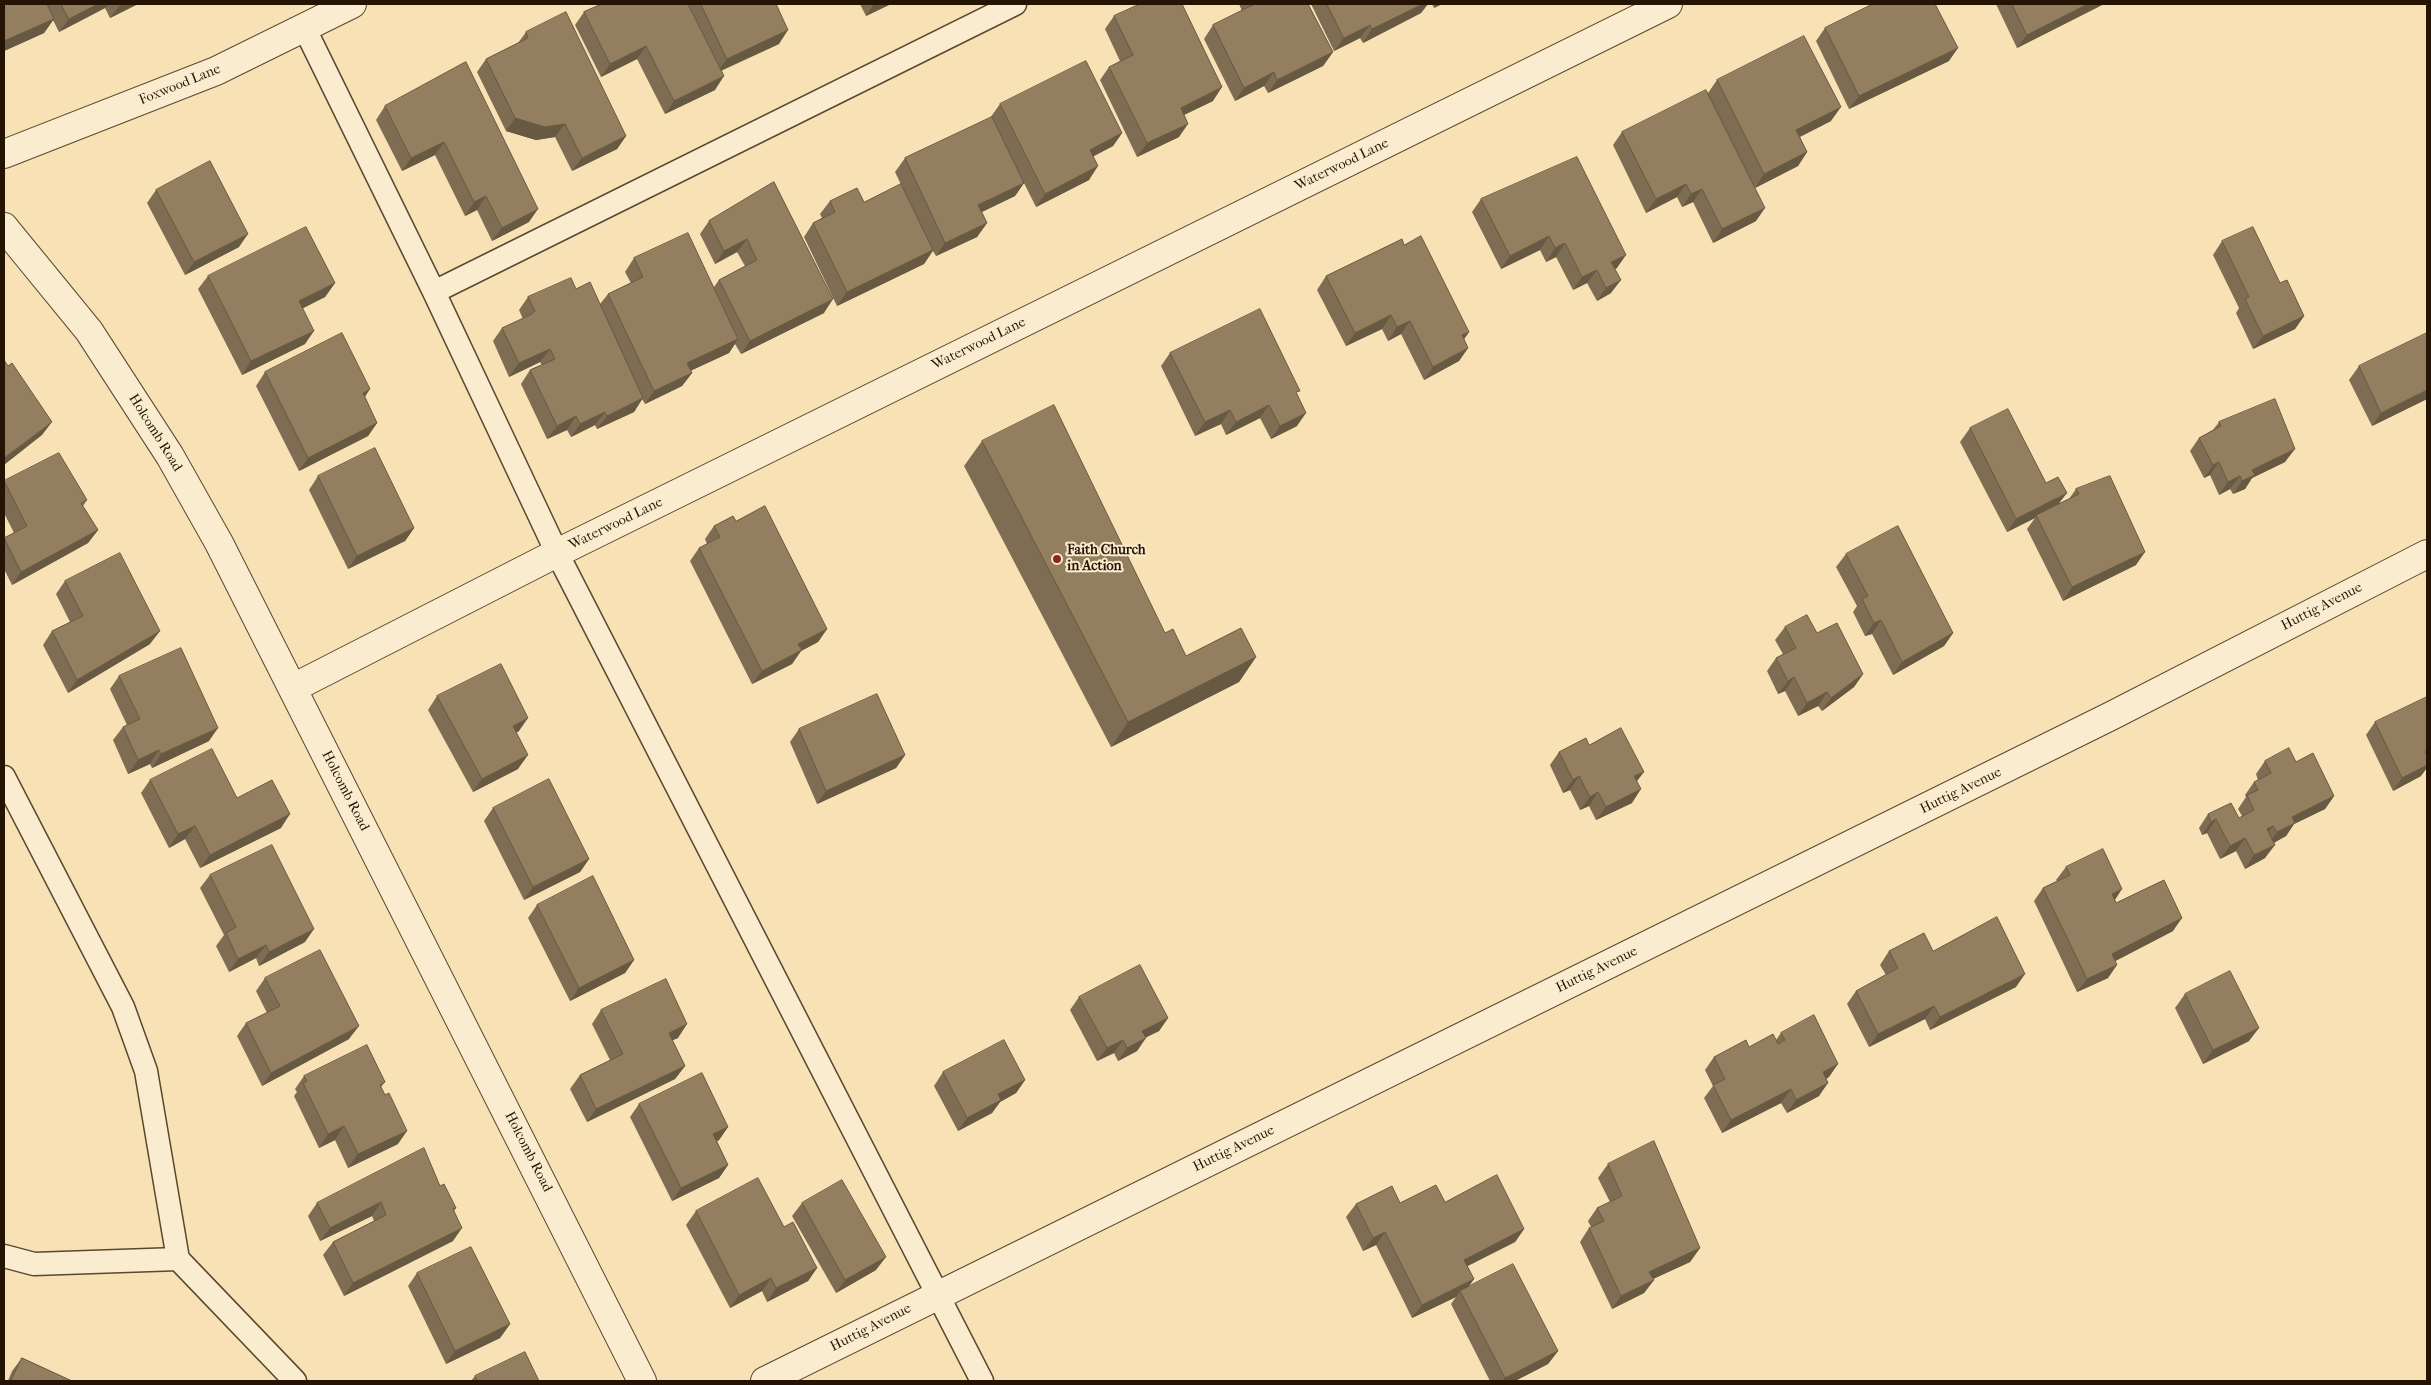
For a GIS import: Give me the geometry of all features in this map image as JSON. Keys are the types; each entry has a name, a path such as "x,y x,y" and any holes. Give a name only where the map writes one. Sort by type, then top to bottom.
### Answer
{"street":[{"name":"Foxwood Lane","path":"4,154 216,71 352,4"},
{"name":"Waterwood Lane","path":"293,688 557,553 1668,4"},
{"name":"Holcomb Road","path":"4,227 89,331 170,456 219,543 642,1381"},
{"name":"Huttig Avenue","path":"765,1381 2111,716 2427,554"}],"lane":[{"path":"434,292 1015,4"},
{"path":"304,27 434,292 557,553 982,1381"},
{"path":"4,777 123,1007 146,1071 178,1259 295,1381"},
{"path":"4,1256 34,1264 178,1259"}],"building":[{"path":"4,4 47,4 54,19 4,41"},
{"path":"61,4 98,4 69,19"},
{"path":"602,4 688,4 724,76 674,101 646,46 610,64 584,12"},
{"path":"701,4 776,4 788,30 727,59"},
{"path":"1140,4 1182,4 1222,87 1181,108 1188,124 1147,143 1109,67 1133,55 1114,16"},
{"path":"1255,4 1308,4 1333,52 1277,80 1274,72 1244,88 1213,25"},
{"path":"1327,4 1423,4 1372,29 1370,25 1344,38"},
{"path":"1873,4 1935,4 1958,48 1859,96 1825,28"},
{"path":"2012,4 2088,4 2027,35"},
{"path":"566,12 626,136 582,158 565,124 545,127 515,118 486,59 528,38 526,32"},
{"path":"1804,36 1841,107 1796,130 1807,152 1764,174 1717,80"},
{"path":"1086,61 1122,133 1090,150 1098,166 1045,194 1000,104"},
{"path":"466,62 538,209 502,228 486,196 474,202 444,142 411,158 385,106"},
{"path":"1706,90 1765,208 1722,229 1702,189 1691,194 1686,184 1656,199 1622,132"},
{"path":"992,117 1024,183 978,205 987,223 945,243 905,158"},
{"path":"1577,157 1626,255 1611,262 1621,280 1606,288 1597,270 1582,277 1565,243 1555,248 1549,236 1510,256 1481,199"},
{"path":"210,161 248,234 194,262 156,190"},
{"path":"774,182 833,299 750,341 719,280 757,260 747,239 724,251 709,221"},
{"path":"901,184 933,250 847,292 813,223 835,212 830,201 857,188 864,202"},
{"path":"306,227 335,283 299,301 314,331 251,361 208,276"},
{"path":"2253,227 2280,283 2287,280 2304,316 2263,336 2245,299 2249,297 2222,241"},
{"path":"688,233 738,339 687,363 692,373 654,391 608,294 643,277 634,258"},
{"path":"1421,236 1469,332 1462,335 1468,348 1433,367 1410,321 1397,327 1391,315 1355,333 1326,276 1402,239 1404,245"},
{"path":"571,278 576,289 590,282 643,398 607,416 605,412 580,424 576,416 557,426 530,370 555,359 550,349 519,363 502,328 535,311 528,297"},
{"path":"1260,309 1300,391 1296,392 1306,413 1280,426 1269,405 1236,422 1230,410 1205,422 1170,353"},
{"path":"342,333 370,389 363,393 377,423 308,458 265,372"},
{"path":"2427,333 2427,390 2381,413 2359,366"},
{"path":"4,360 8,366 12,363 52,422 4,458"},
{"path":"2275,399 2295,449 2252,470 2255,475 2242,481 2240,476 2228,482 2219,462 2213,465 2199,438 2221,426 2219,422"},
{"name":"Faith Church in Action","path":"1054,405 1165,633 1173,629 1186,656 1241,628 1256,657 1128,722 982,441"},
{"path":"2008,409 2046,483 2058,477 2067,493 2016,519 1970,428"},
{"path":"375,448 414,528 357,556 318,476"},
{"path":"59,453 87,500 81,503 98,530 21,572 4,538 27,526 4,481"},
{"path":"2110,476 2145,552 2072,587 2036,515 2079,494 2076,489"},
{"path":"765,506 827,629 798,644 802,650 762,671 699,548 720,537 714,526 733,516 736,521"},
{"path":"1898,526 1953,633 1902,662 1881,620 1874,623 1862,599 1868,596 1846,554"},
{"path":"120,553 160,631 77,680 52,631 83,616 65,581"},
{"path":"1807,615 1817,633 1837,623 1863,674 1831,698 1827,692 1807,703 1794,677 1788,681 1776,658 1796,648 1785,627"},
{"path":"181,648 218,728 161,754 159,750 138,760 123,727 140,719 119,676"},
{"path":"501,664 528,718 513,726 528,755 482,779 437,696"},
{"path":"877,694 905,755 826,791 799,729"},
{"path":"2427,697 2427,750 2425,751 2427,765 2402,778 2375,722"},
{"path":"1621,728 1644,772 1634,776 1641,789 1606,807 1598,792 1590,797 1579,776 1573,780 1559,752 1586,738 1589,745"},
{"path":"2289,748 2296,762 2313,753 2334,796 2292,817 2295,823 2277,832 2273,826 2267,829 2275,845 2254,855 2245,838 2230,846 2216,819 2211,822 2208,814 2231,803 2239,818 2254,810 2247,795 2258,790 2254,782 2271,773 2265,761"},
{"path":"212,749 237,798 272,780 290,814 210,855 195,826 178,834 150,780"},
{"path":"549,779 589,859 533,887 493,808"},
{"path":"272,845 314,929 269,952 266,945 238,959 226,933 236,927 210,875"},
{"path":"2103,849 2122,889 2112,894 2116,903 2164,880 2182,918 2112,954 2117,965 2087,979 2043,888 2070,875 2066,867"},
{"path":"593,876 634,960 579,988 537,905"},
{"path":"1997,917 2025,974 1940,1017 1934,1006 1878,1034 1856,991 1898,968 1889,951 1924,933 1933,951"},
{"path":"320,950 359,1026 271,1073 246,1023 280,1006 265,978"},
{"path":"1140,965 1168,1018 1142,1031 1146,1038 1127,1048 1123,1040 1107,1048 1079,997"},
{"path":"2230,971 2259,1028 2213,1050 2185,994"},
{"path":"666,979 687,1024 669,1033 685,1066 596,1109 580,1075 623,1054 601,1010"},
{"path":"1814,1015 1838,1064 1823,1072 1828,1083 1796,1100 1791,1089 1731,1120 1713,1085 1725,1079 1714,1057 1746,1040 1749,1047 1773,1034 1778,1044 1785,1040 1781,1033"},
{"path":"1004,1040 1025,1080 998,1094 1001,1100 967,1118 943,1072"},
{"path":"367,1045 385,1082 380,1085 385,1095 389,1093 407,1131 358,1154 344,1126 328,1134 303,1083 307,1081 304,1076"},
{"path":"702,1073 728,1127 713,1134 728,1165 681,1188 639,1104"},
{"path":"1654,1141 1700,1248 1649,1272 1654,1280 1621,1296 1589,1228 1604,1221 1597,1208 1622,1196 1608,1164"},
{"path":"424,1148 440,1186 444,1184 456,1208 453,1209 462,1228 353,1283 333,1242 386,1215 381,1202 330,1228 317,1203"},
{"path":"1497,1175 1524,1229 1464,1260 1474,1279 1422,1305 1385,1232 1373,1238 1356,1204 1392,1186 1400,1203 1436,1185 1445,1202"},
{"path":"758,1178 784,1227 793,1222 817,1268 776,1288 771,1278 739,1295 696,1211"},
{"path":"842,1180 886,1257 845,1280 802,1203"},
{"path":"471,1247 510,1324 455,1351 417,1273"},
{"path":"1513,1264 1558,1351 1505,1378 1460,1291"},
{"path":"525,1352 539,1381 478,1381 475,1376"},
{"path":"22,1358 72,1381 11,1381"}],"place":[{"name":"Faith Church in Action","path":"1057,559"}]}
